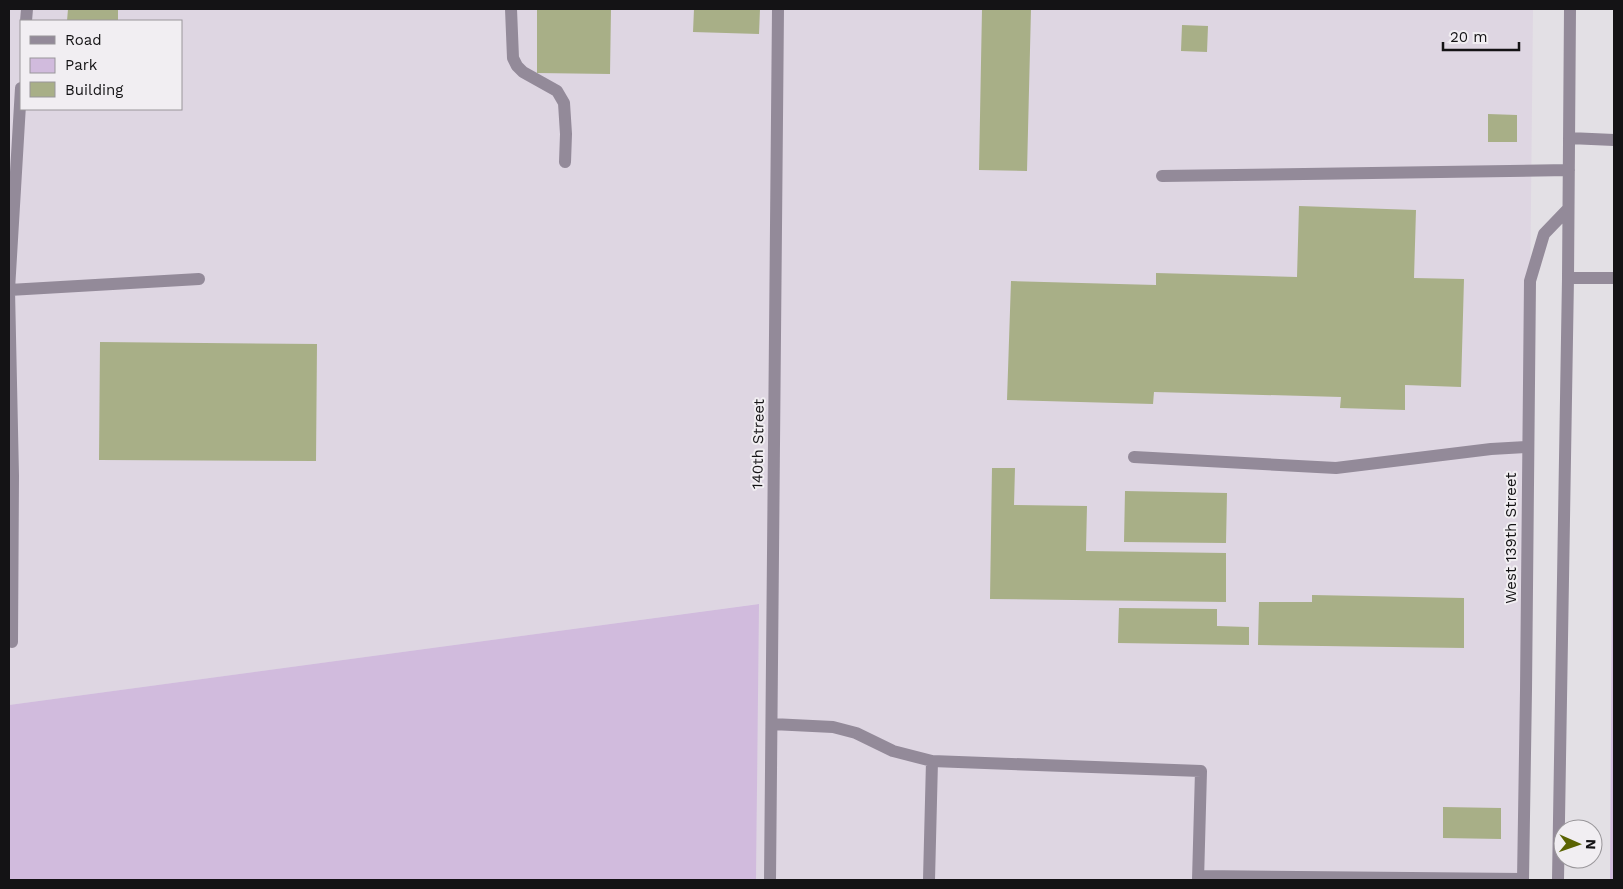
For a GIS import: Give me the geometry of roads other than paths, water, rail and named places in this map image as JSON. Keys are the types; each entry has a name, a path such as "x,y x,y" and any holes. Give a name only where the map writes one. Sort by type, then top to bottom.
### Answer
{"street":[{"path":"512,9 513,58 517,66 523,72 557,91 564,103 565,162"},
{"name":"140th Street","path":"770,880 778,9"},
{"path":"1558,880 1568,278 1570,9"},
{"path":"12,642 9,290 20,105"},
{"path":"1569,138 1614,140"},
{"path":"1162,176 1569,170"},
{"name":"West 139th Street","path":"1523,880 1530,281 1544,234 1568,209"},
{"path":"1568,278 1614,278"},
{"path":"9,290 199,279"},
{"path":"1134,457 1336,468 1491,449 1528,447"},
{"path":"772,724 833,727 856,733 893,751 932,761 1201,772 1198,878 1523,880"},
{"path":"929,880 932,761"}]}
